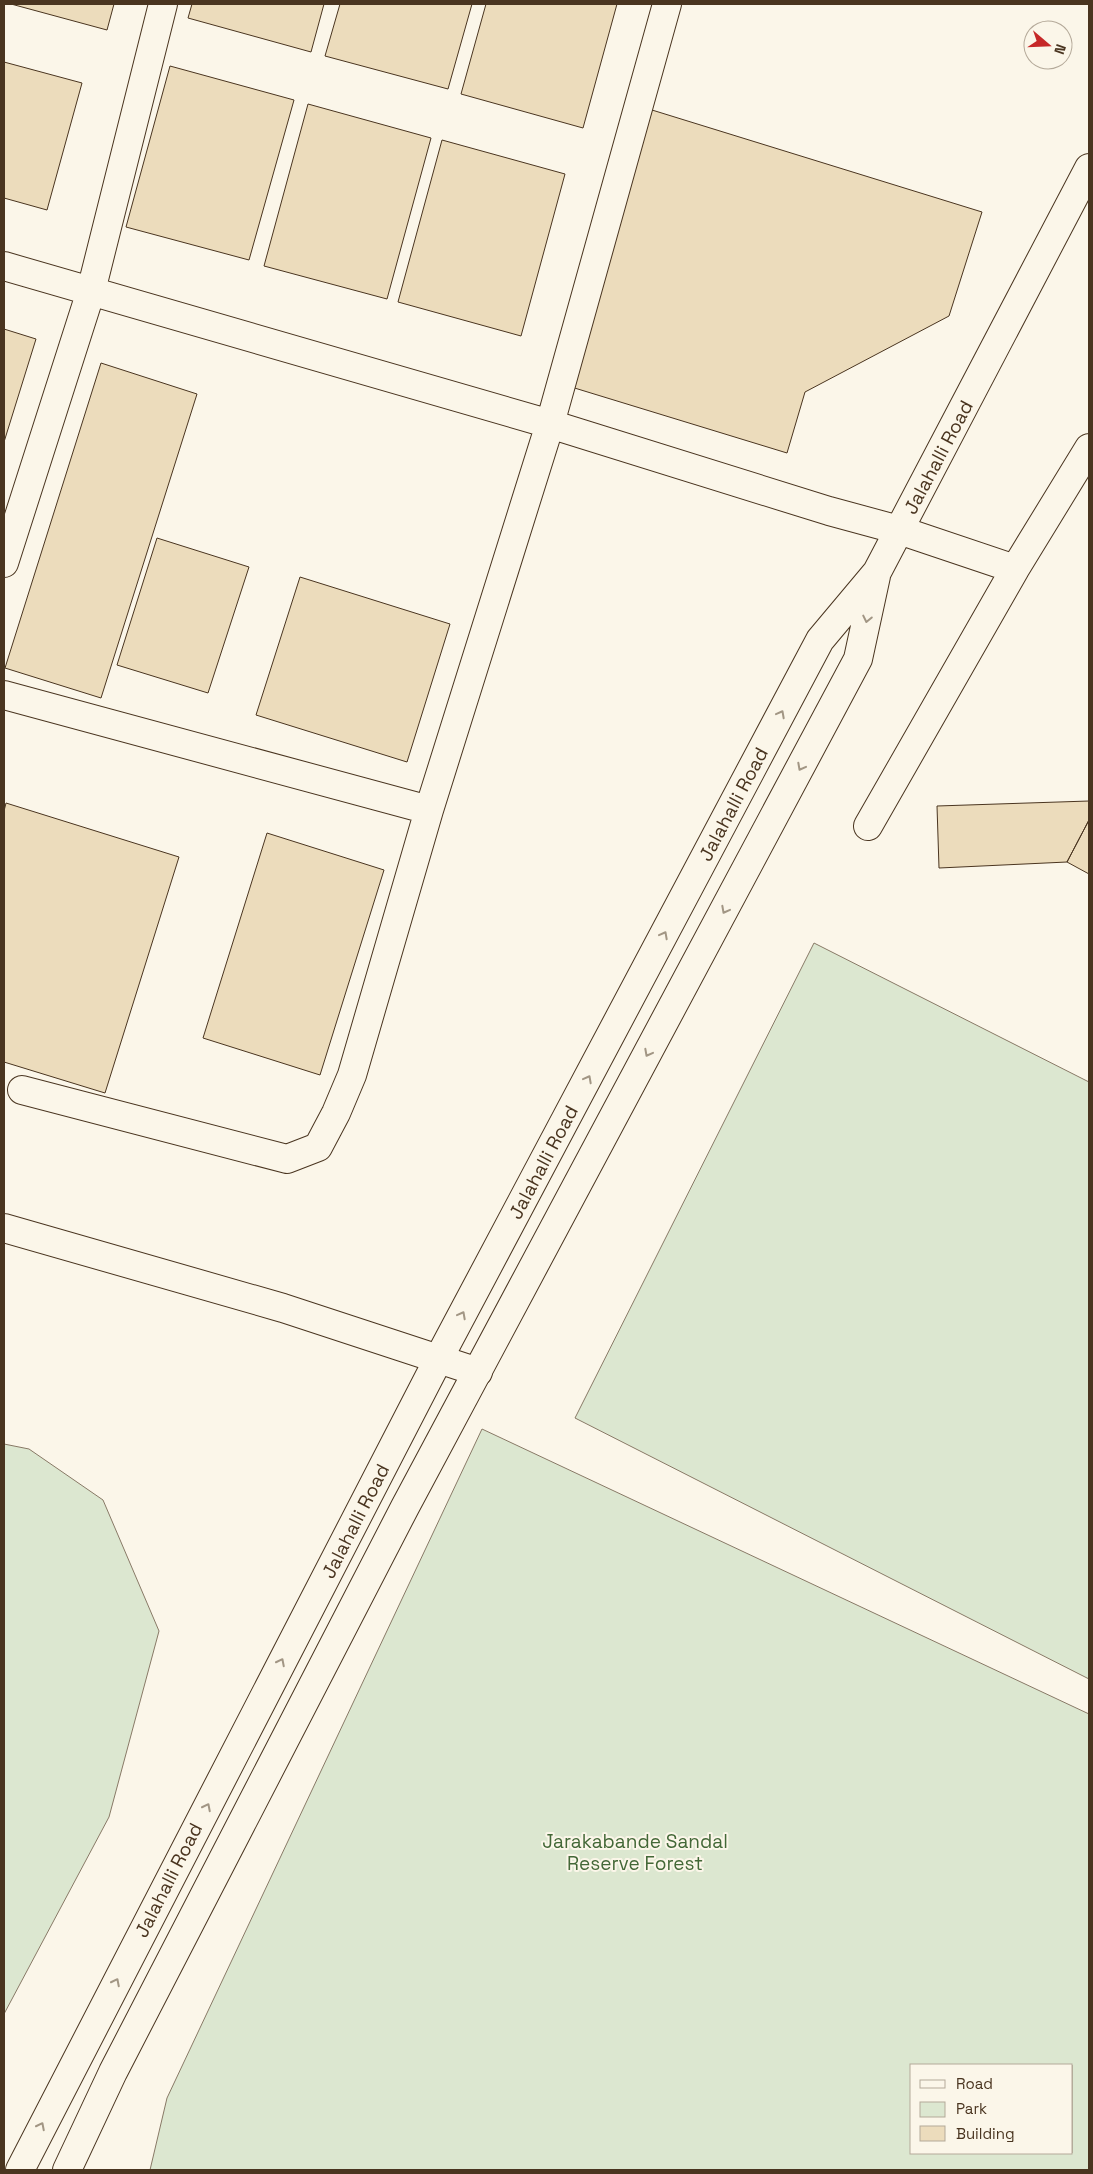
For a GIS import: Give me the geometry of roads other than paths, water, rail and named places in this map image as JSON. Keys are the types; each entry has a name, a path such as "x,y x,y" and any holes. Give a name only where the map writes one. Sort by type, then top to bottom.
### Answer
{"main road":[{"path":"4,563 91,291 164,4"},
{"path":"22,1090 287,1159 318,1146 336,1114 352,1075 429,810 550,424 667,4"},
{"name":"Jalahalli Road","path":"20,2170 439,1358 820,640 877,572 1089,168"},
{"path":"4,266 550,424 829,511 899,530 1014,568"},
{"path":"868,826 1014,568 1089,448"},
{"path":"67,2170 113,2072 405,1507 858,659 877,572"},
{"path":"4,695 429,810"},
{"path":"4,1228 283,1308 478,1372"}],"park label":[{"name":"Jarakabande Sandal Reserve Forest","path":"635,1852"}]}
